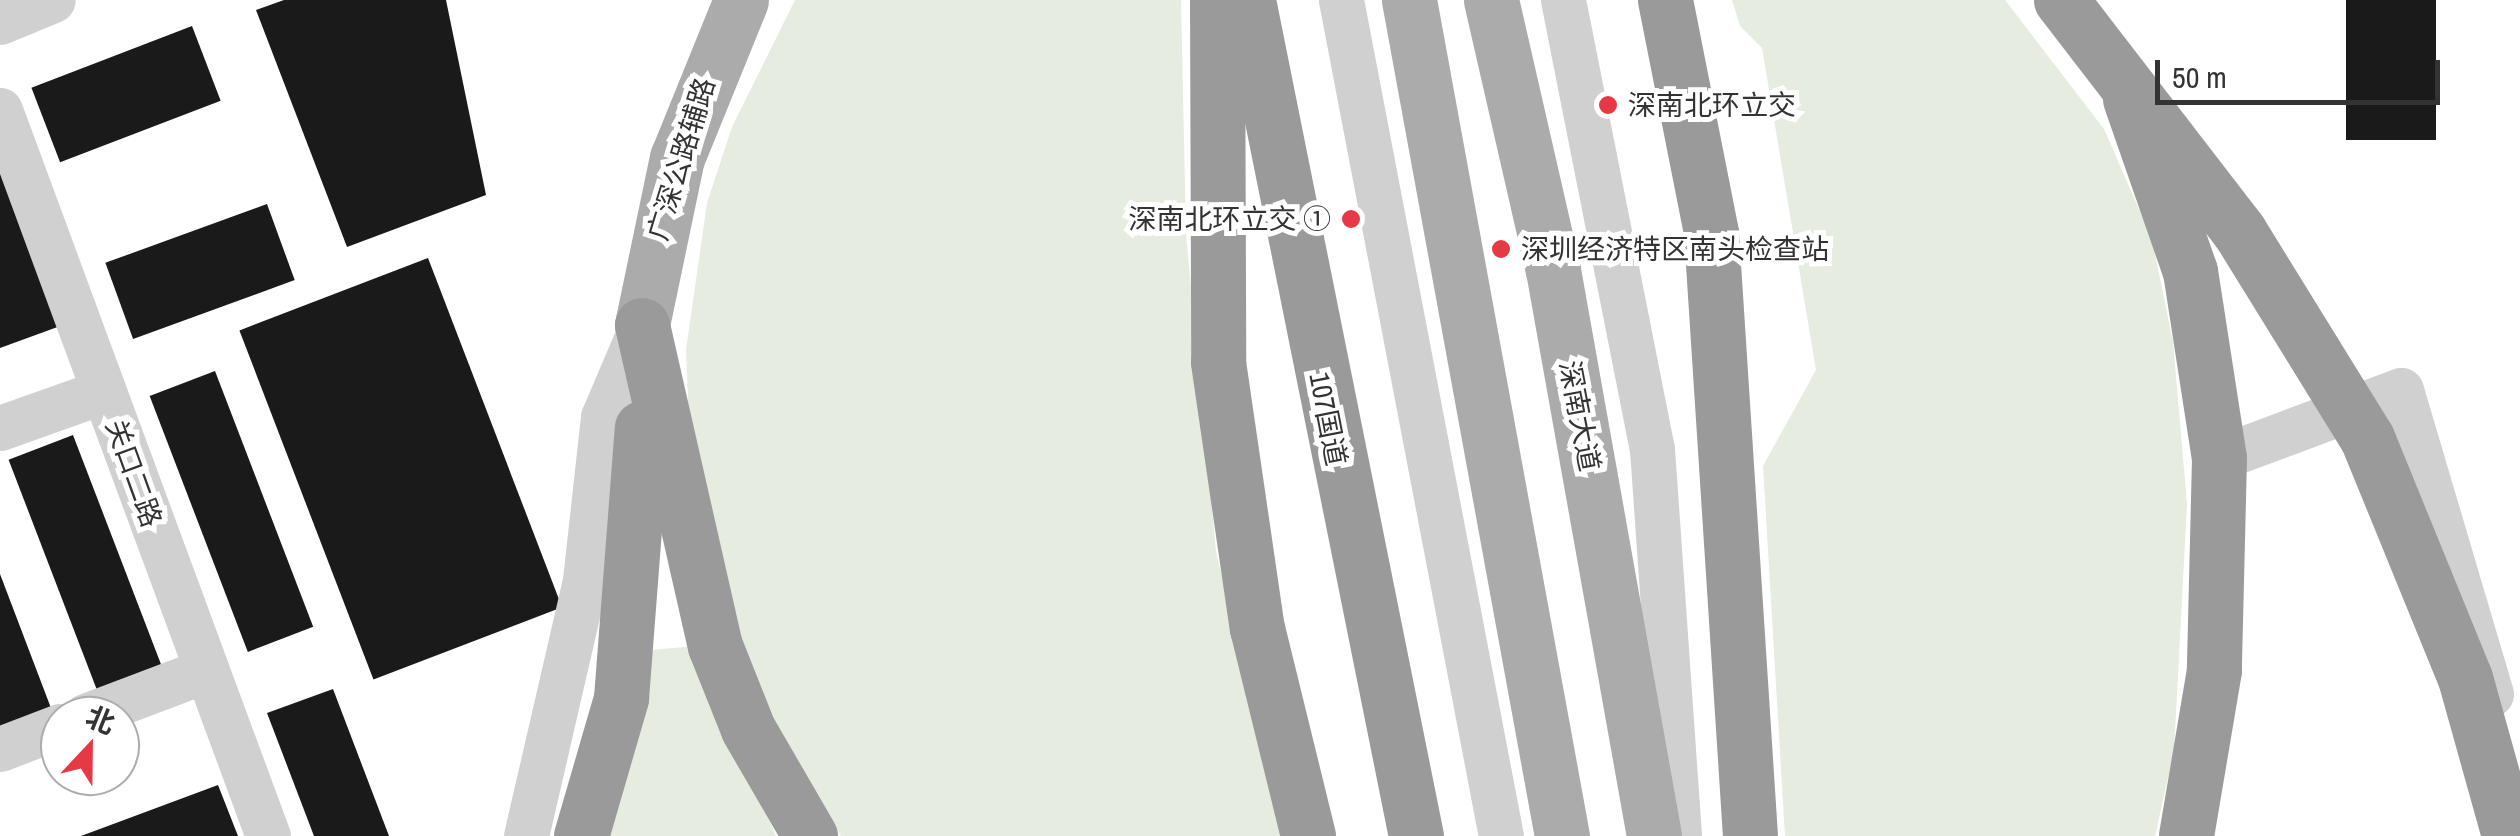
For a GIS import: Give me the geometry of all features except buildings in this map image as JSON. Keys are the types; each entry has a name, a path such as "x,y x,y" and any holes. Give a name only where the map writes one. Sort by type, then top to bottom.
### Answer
{"highway":[{"path":"1217,0 1218,362 1257,628 1308,836"},
{"name":"107国道","path":"1248,0 1416,836"},
{"path":"1665,0 1711,233 1750,836"},
{"path":"2061,0 2239,231 2367,438 2465,678 2509,836"},
{"path":"2089,0 2190,271 2219,458 2214,670 2186,836"},
{"path":"588,814 636,586 642,325"},
{"path":"642,325 716,646 748,729 810,836"}],"main road":[{"name":"广深公路辅路","path":"642,325 676,158 741,0"},
{"path":"1410,0 1562,836"},
{"name":"深南大道","path":"1491,0 1553,270 1654,836"}],"street":[{"path":"0,22 53,0"},
{"path":"1341,0 1500,836"},
{"path":"1564,0 1652,450 1680,836"},
{"name":"关口二路","path":"0,110 268,836"},
{"path":"526,836 578,615 603,417 642,325"},
{"path":"2219,458 2401,390 2460,571 2520,812"},
{"path":"0,428 104,391"},
{"path":"138,696 206,670"},
{"path":"0,748 40,733"}],"shaded area":[{"path":"795,0 1181,0 1186,234 1216,551 1283,836 841,836 804,785 746,670 689,425 686,350 707,203 732,127"},
{"path":"1732,0 2005,0 2104,129 2152,239 2173,342 2187,504 2174,751 2155,836 1785,836 1763,466 1816,370 1762,48 1740,26"},
{"path":"696,646 776,836 598,836 651,650"}],"place":[{"name":"深南北环立交","path":"1608,105"},
{"name":"深南北环立交 ①","path":"1351,219"},
{"name":"深圳经济特区南头检查站","path":"1501,249"}]}
